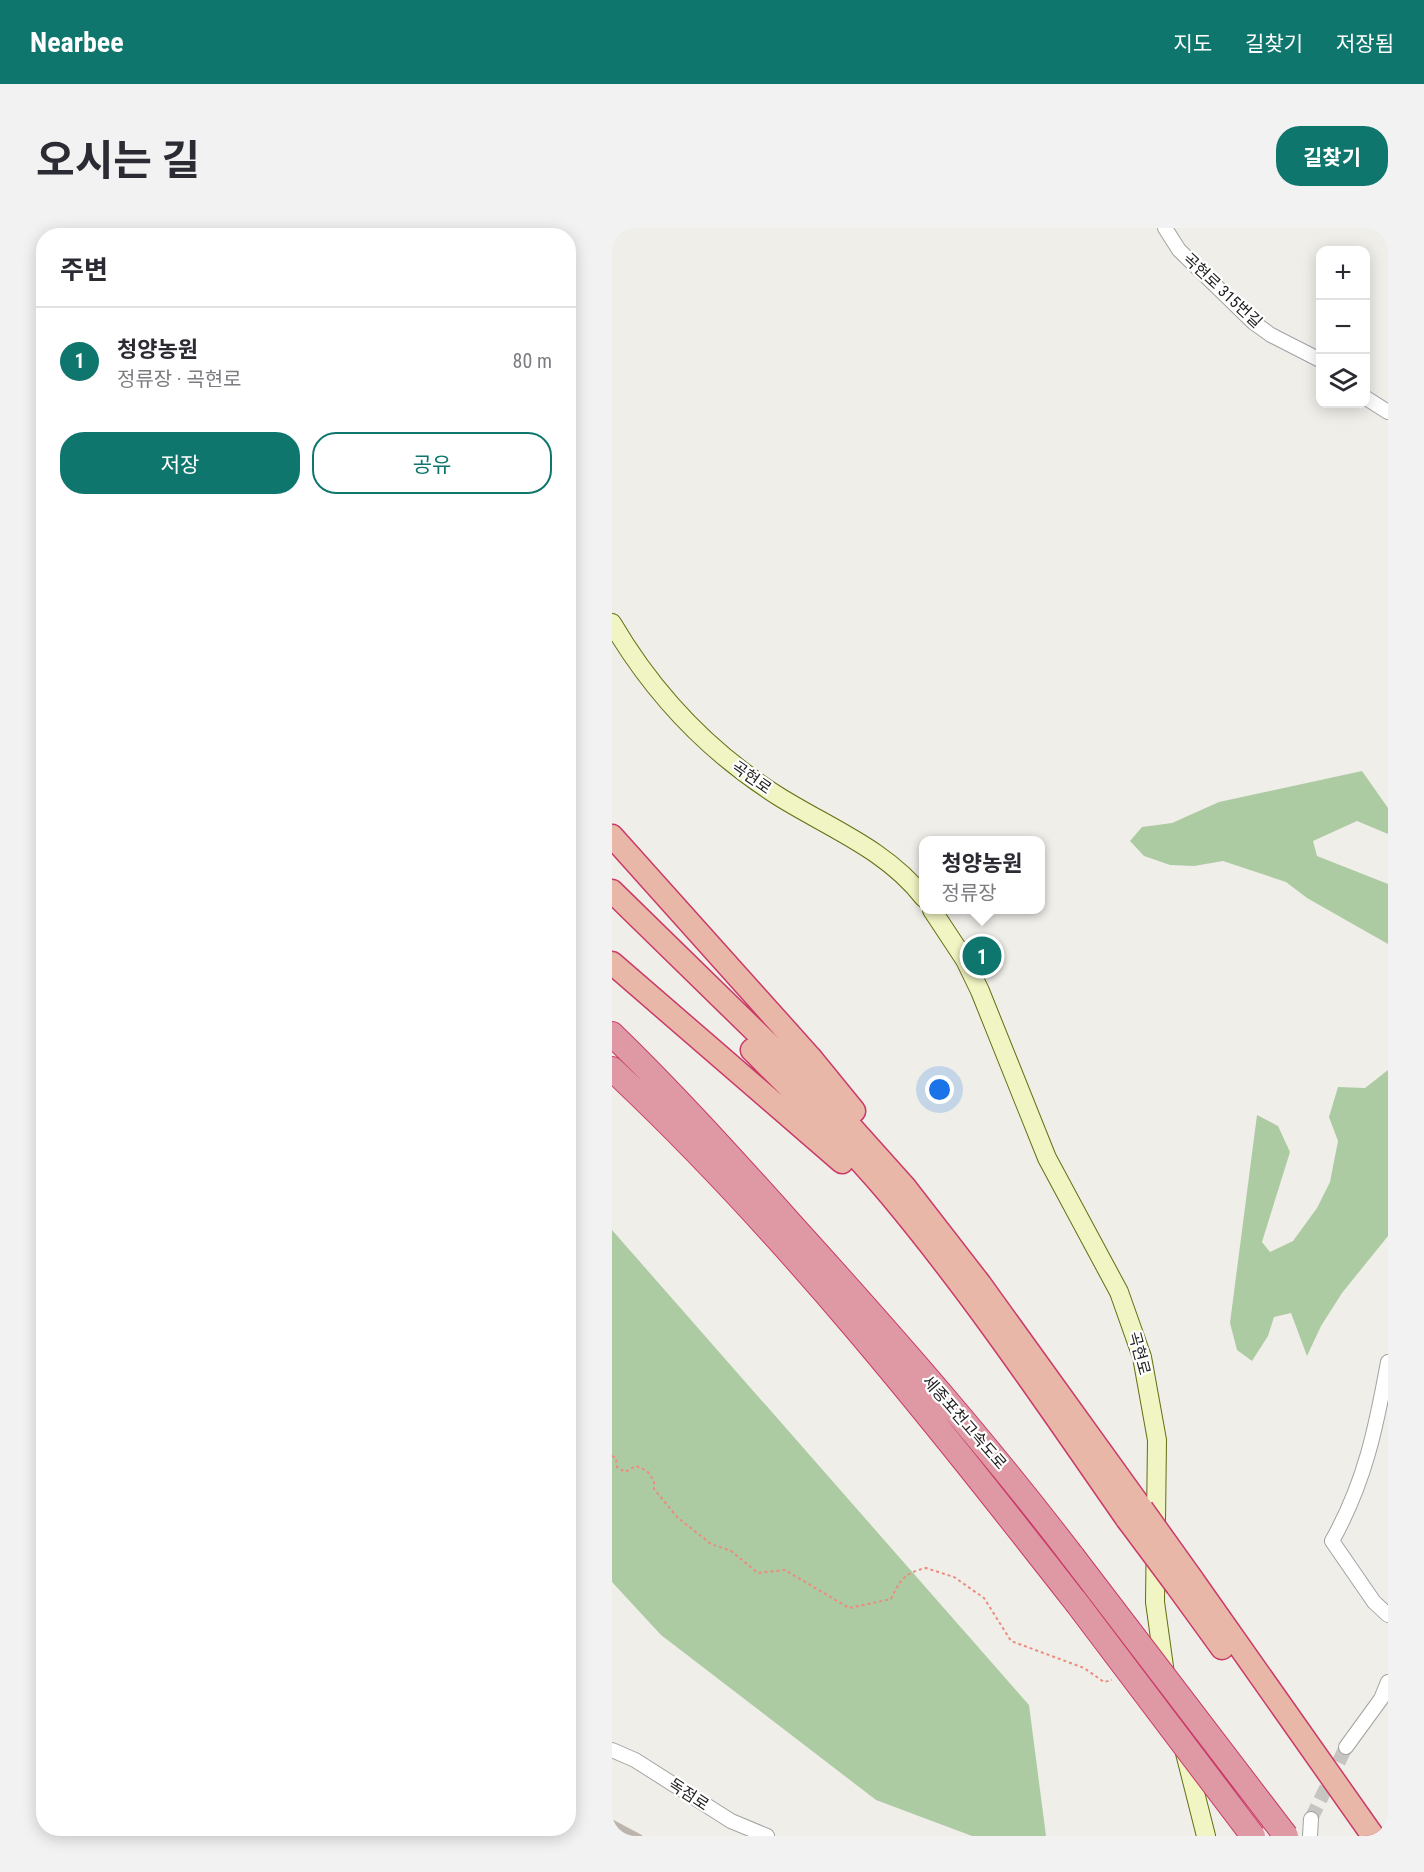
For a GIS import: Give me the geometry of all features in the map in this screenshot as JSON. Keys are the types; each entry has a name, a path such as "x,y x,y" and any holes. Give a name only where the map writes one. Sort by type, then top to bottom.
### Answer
{"highway":[{"path":"612,836 795,1039 910,1179 973,1289"},
{"path":"612,891 835,1109 904,1186 973,1289 1134,1514 1373,1836"},
{"path":"612,912 825,1122 973,1289"},
{"path":"612,963 830,1149 973,1289"},
{"name":"세종포천고속도로","path":"612,1034 714,1137 891,1335 1008,1472 1286,1836"},
{"name":"세종포천고속도로","path":"612,1069 708,1165 840,1311 938,1427 1076,1602 1253,1836"},
{"path":"1185,1582 1355,1836"}],"main road":[{"name":"곡현로","path":"612,622 644,672 675,709 718,753 781,797 856,839 883,859 919,893"},
{"name":"곡현로","path":"935,914 965,960 980,991 1047,1158 1119,1292 1142,1357 1157,1440 1155,1602 1165,1674 1206,1836"}],"street":[{"name":"곡현로 315번길","path":"1165,228 1179,250 1253,322 1271,335 1316,358"},
{"path":"1370,401 1388,412"},
{"path":"1388,1362 1373,1438 1363,1474 1352,1506 1332,1541 1374,1602 1388,1615"},
{"path":"1346,1747 1381,1699 1388,1682"},
{"name":"독점로","path":"612,1750 634,1760 731,1821 767,1836"},
{"path":"1311,1819 1311,1836"}],"path":[{"path":"1382,228 1388,238"},
{"path":"612,1456 616,1458 617,1467 625,1472 636,1466 647,1471 654,1481 654,1489 678,1518 711,1544 731,1551 758,1573 786,1570 849,1608 891,1599 897,1584 904,1577 926,1568 954,1577 984,1598 1011,1641 1084,1668 1104,1682 1114,1679"}],"green space":[{"path":"1362,771 1388,808 1388,834 1357,821 1313,841 1317,856 1388,884 1388,944 1307,898 1286,882 1223,861 1194,866 1170,865 1144,856 1130,841 1142,827 1172,823 1219,802"},
{"path":"1388,1070 1388,1236 1342,1293 1321,1326 1307,1356 1291,1313 1274,1317 1268,1336 1252,1361 1237,1350 1230,1323 1257,1115 1278,1126 1290,1152 1262,1242 1270,1252 1293,1241 1317,1208 1330,1182 1338,1141 1329,1117 1338,1087 1365,1088"},
{"path":"612,1230 1029,1705 1046,1836 972,1836 876,1800 661,1635 612,1582"}],"building":[{"path":"612,1820 642,1836 612,1836"}],"tunnel":[{"path":"1311,1819 1346,1747"}],"place":[{"name":"청양농원","path":"982,956"}]}
